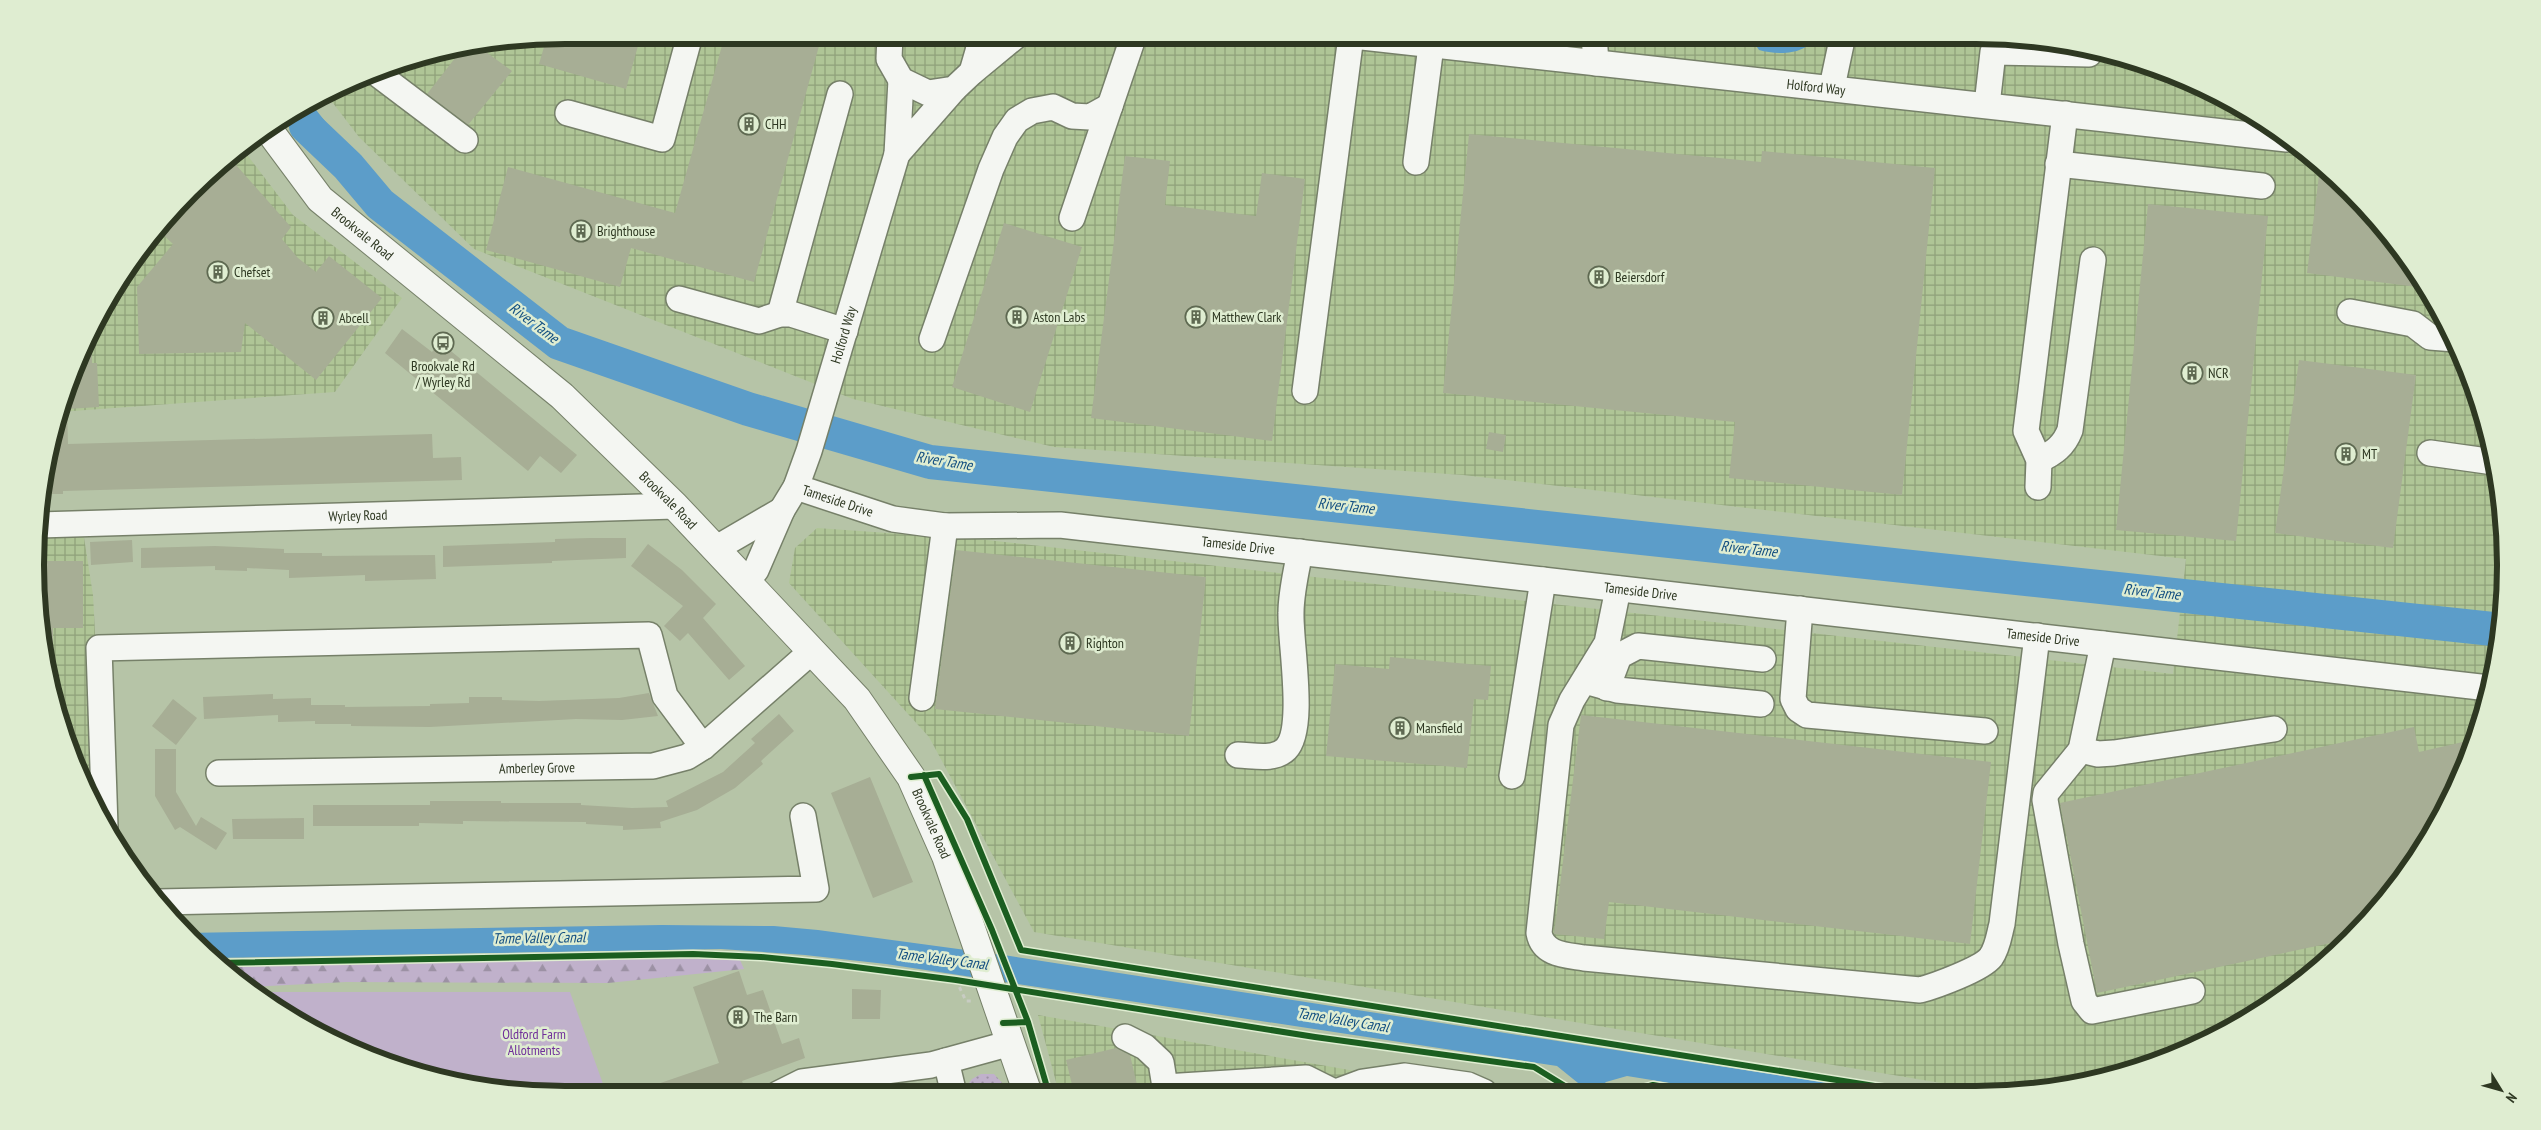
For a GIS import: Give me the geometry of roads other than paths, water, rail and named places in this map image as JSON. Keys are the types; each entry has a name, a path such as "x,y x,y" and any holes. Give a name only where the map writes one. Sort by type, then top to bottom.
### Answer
{"main road":[{"name":"Brookvale Road","path":"272,134 320,198 562,396 675,506 857,699 911,777 946,856 976,941 984,1000 1010,1043"},
{"path":"1010,1043 1025,1086"}],"street":[{"path":"568,113 662,139 688,44"},
{"path":"889,44 889,59 901,80 928,93 954,89"},
{"path":"972,72 979,48 978,44"},
{"path":"972,72 1006,44"},
{"path":"1072,218 1131,44"},
{"path":"1305,390 1347,44"},
{"name":"Holford Way","path":"1414,44 1832,87 2274,138"},
{"path":"1595,44 1596,63"},
{"path":"1832,87 1841,44"},
{"path":"1416,162 1430,46"},
{"path":"1987,105 1993,52 2077,54"},
{"name":"Holford Way","path":"897,154 954,89 972,72"},
{"path":"382,77 465,140"},
{"name":"Holford Way","path":"747,581 756,570 782,510 796,486 829,387 897,154 901,80"},
{"path":"780,314 840,94"},
{"path":"932,339 991,169 1005,137 1017,120 1032,111 1053,107 1072,116 1090,117 1110,106"},
{"path":"2038,487 2039,460 2026,431 2065,114"},
{"path":"2058,164 2262,186"},
{"path":"2039,460 2052,454 2060,447 2070,430 2093,260"},
{"path":"679,299 759,321 780,314 790,314 845,331"},
{"path":"2350,312 2413,324 2430,337 2445,339"},
{"path":"2430,453 2487,461"},
{"name":"Tameside Drive","path":"796,486 893,519 945,526 1060,525 2482,687"},
{"name":"Wyrley Road","path":"46,525 675,506"},
{"name":"Holford Way","path":"715,549 782,510"},
{"path":"922,698 945,526"},
{"path":"1238,755 1271,756 1286,748 1290,741 1296,700 1290,611 1300,552"},
{"path":"1512,776 1543,580"},
{"path":"1596,684 1618,589"},
{"path":"1800,609 1793,699 1798,710 1807,716 1985,731"},
{"path":"103,805 99,648 649,635 664,696 703,747"},
{"path":"1763,659 1638,646 1619,656 1596,684 1572,700 1561,725 1556,757 1540,933 1541,942 1546,948 1558,953 1584,958 1920,990 1984,963 1996,948 2002,924 2037,636"},
{"path":"2102,644 2082,750 2046,793 2045,800 2071,944 2084,1001 2092,1011 2192,991"},
{"name":"Amberley Grove","path":"219,773 653,766 687,757 703,747 812,651"},
{"path":"1596,684 1761,704"},
{"path":"2082,750 2098,754 2114,753 2274,729"},
{"path":"167,902 816,889 803,816"},
{"path":"1125,1037 1145,1047 1161,1062 1165,1086"},
{"path":"794,1086 802,1082 946,1061 1010,1043"},
{"path":"946,1061 952,1086"},
{"path":"1352,1086 1363,1082 1404,1076 1470,1086"},
{"path":"1213,1086 1306,1078 1323,1086"}],"water":[{"path":"1755,44 1810,44 1799,50 1783,53 1759,50"},
{"path":"315,108 345,147 331,172 292,122"},
{"name":"Tame Valley Canal","path":"662,925 774,926 818,930 1010,956 1847,1086 1689,1086 1627,1076 1606,1082 1602,1086 1582,1086 1557,1066 886,964 805,955 721,949 222,958 195,933"}],"waterway":[{"name":"River Tame","path":"306,126 348,166 380,204 559,343 748,409 930,462 2493,629"}],"place":[{"name":"CHH","path":"749,124"},
{"name":"Brighthouse","path":"581,231"},
{"name":"Chefset","path":"218,272"},
{"name":"Beiersdorf","path":"1599,277"},
{"name":"Aston Labs","path":"1017,317"},
{"name":"Matthew Clark","path":"1196,317"},
{"name":"Abcell","path":"323,318"},
{"name":"Brookvale Rd / Wyrley Rd","path":"443,343"},
{"name":"NCR","path":"2192,373"},
{"name":"MT","path":"2346,454"},
{"name":"Righton","path":"1070,643"},
{"name":"Mansfield","path":"1400,728"},
{"name":"The Barn","path":"738,1017"}],"park label":[{"name":"Oldford Farm Allotments","path":"534,1042"}]}
